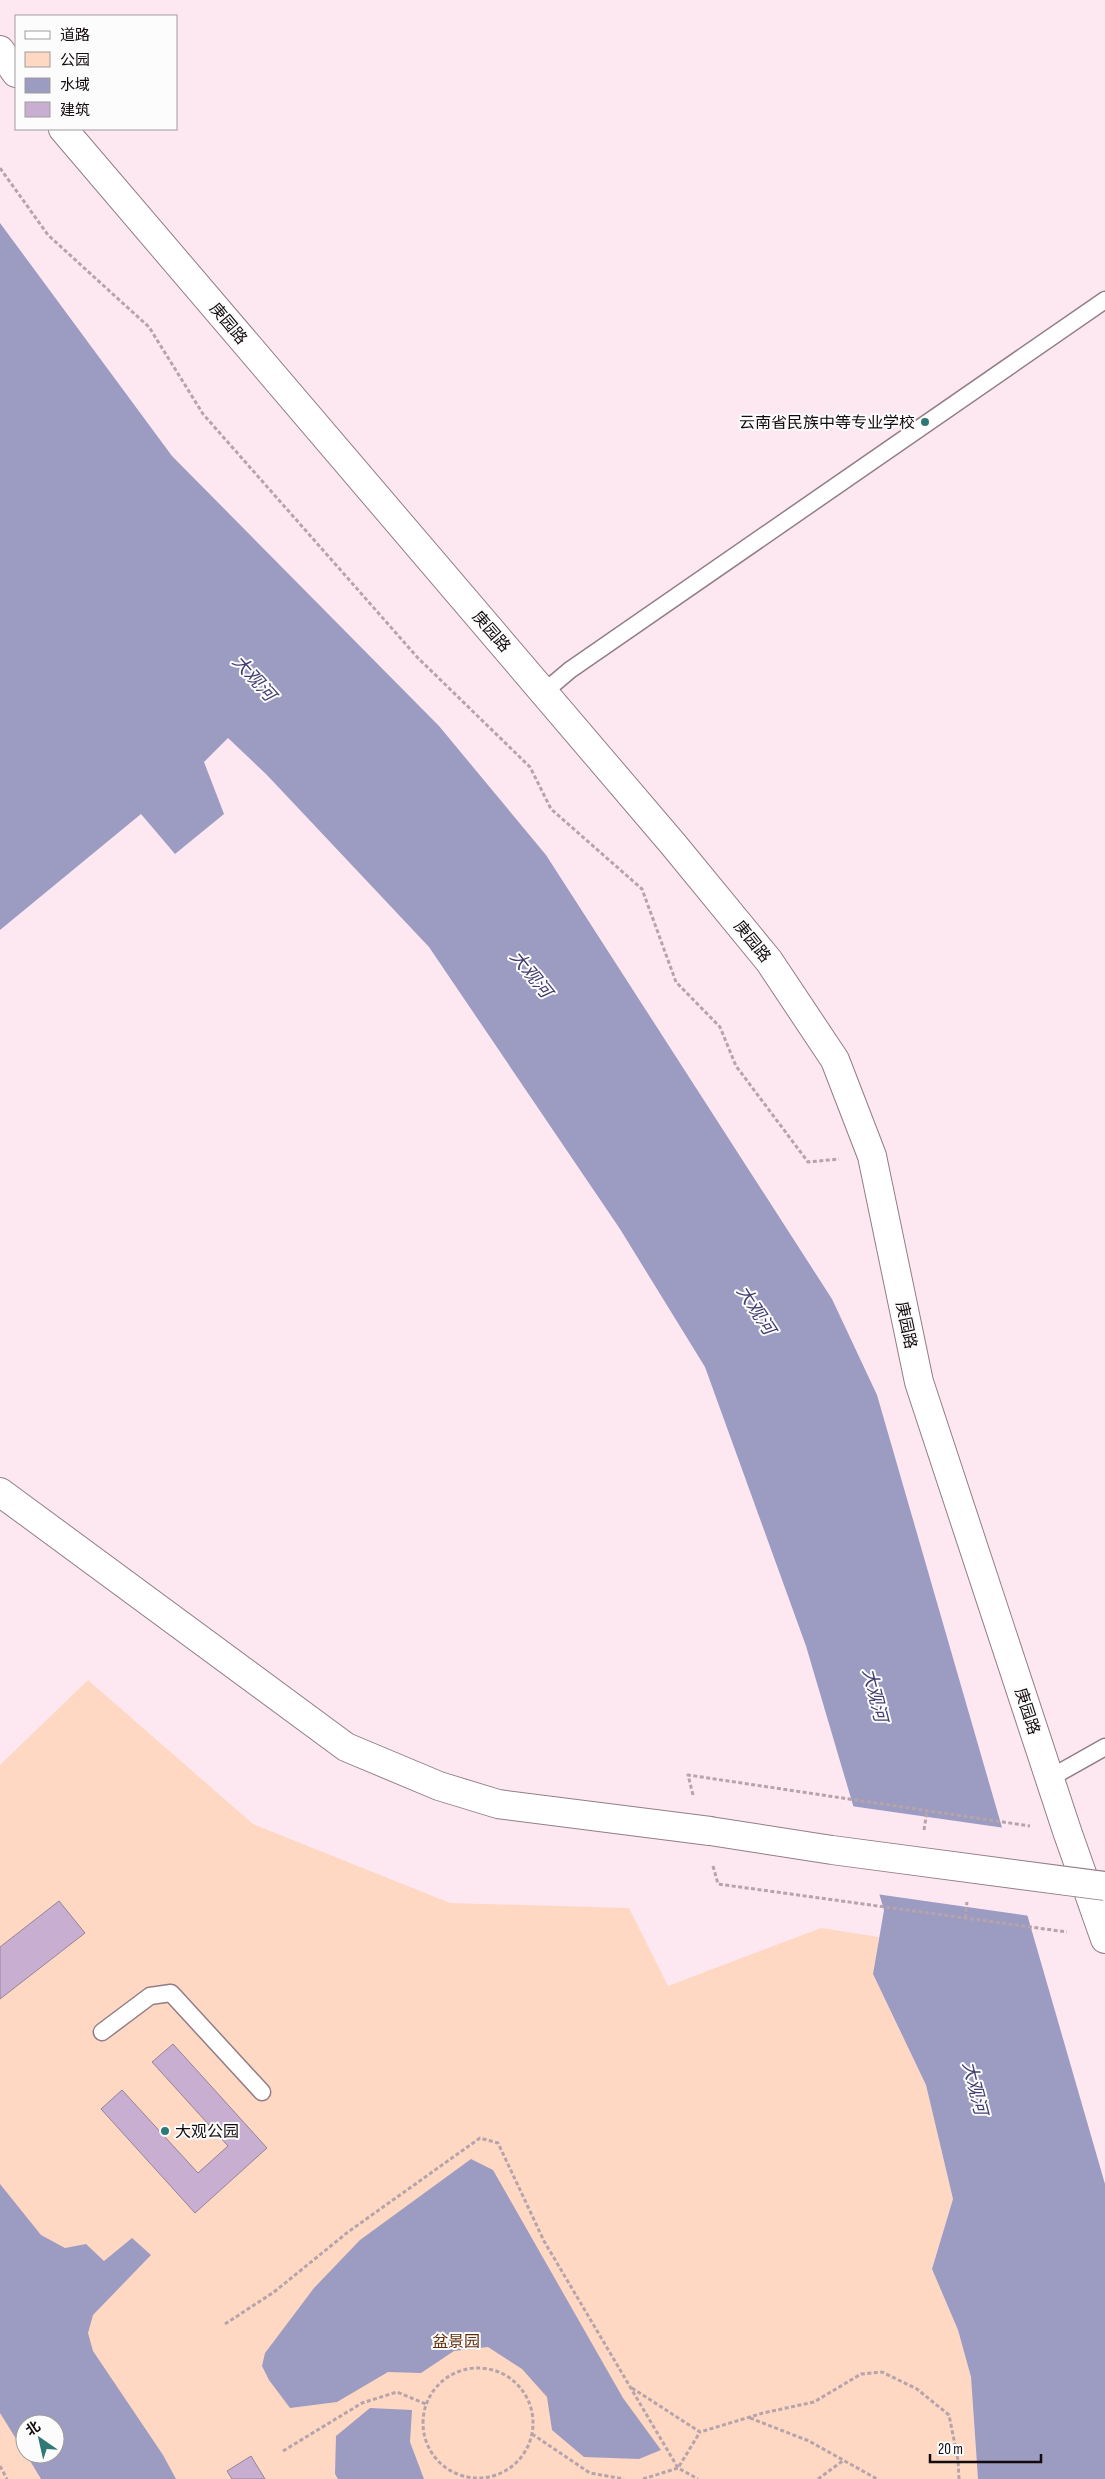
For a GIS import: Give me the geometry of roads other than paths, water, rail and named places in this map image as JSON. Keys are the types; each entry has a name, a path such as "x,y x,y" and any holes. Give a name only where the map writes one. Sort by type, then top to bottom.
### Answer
{"street":[{"path":"0,50 15,72"},
{"name":"庚园路","path":"64,130 673,844 769,961 834,1060 872,1156 919,1382 1105,1939"},
{"path":"0,1492 346,1747 439,1786 498,1804 710,1831 972,1870 1105,1886"}],"lane":[{"path":"544,692 577,665 1105,300"},
{"path":"1050,1778 1105,1747"},
{"path":"102,2032 150,1996 171,1993 262,2092"}],"water":[{"name":"大观河","path":"0,223 172,456 439,726 546,855 832,1299 877,1395 1105,2184 1105,2479 978,2479 971,2377 958,2330 932,2269 953,2199 926,2085 873,1974 884,1910 806,1646 705,1367 620,1229 429,947 266,774 228,738 204,762 224,814 175,854 141,814 0,930"},
{"path":"471,2159 493,2170 623,2398 661,2450 639,2459 584,2457 552,2430 547,2397 522,2369 488,2347 454,2351 421,2373 388,2372 337,2402 290,2408 269,2380 262,2366 265,2353 314,2288 360,2240"},
{"path":"0,2184 41,2235 65,2248 86,2244 104,2261 132,2238 151,2255 93,2315 88,2333 93,2351 163,2455 176,2479 41,2479 32,2464 65,2464 65,2414 15,2414 15,2437 0,2413"},
{"path":"370,2408 412,2410 410,2442 424,2479 338,2479 335,2474 336,2436"}],"place":[{"name":"云南省民族中等专业学校","path":"925,422"},
{"name":"大观公园","path":"165,2131"}],"park label":[{"name":"盆景园","path":"456,2341"}]}
